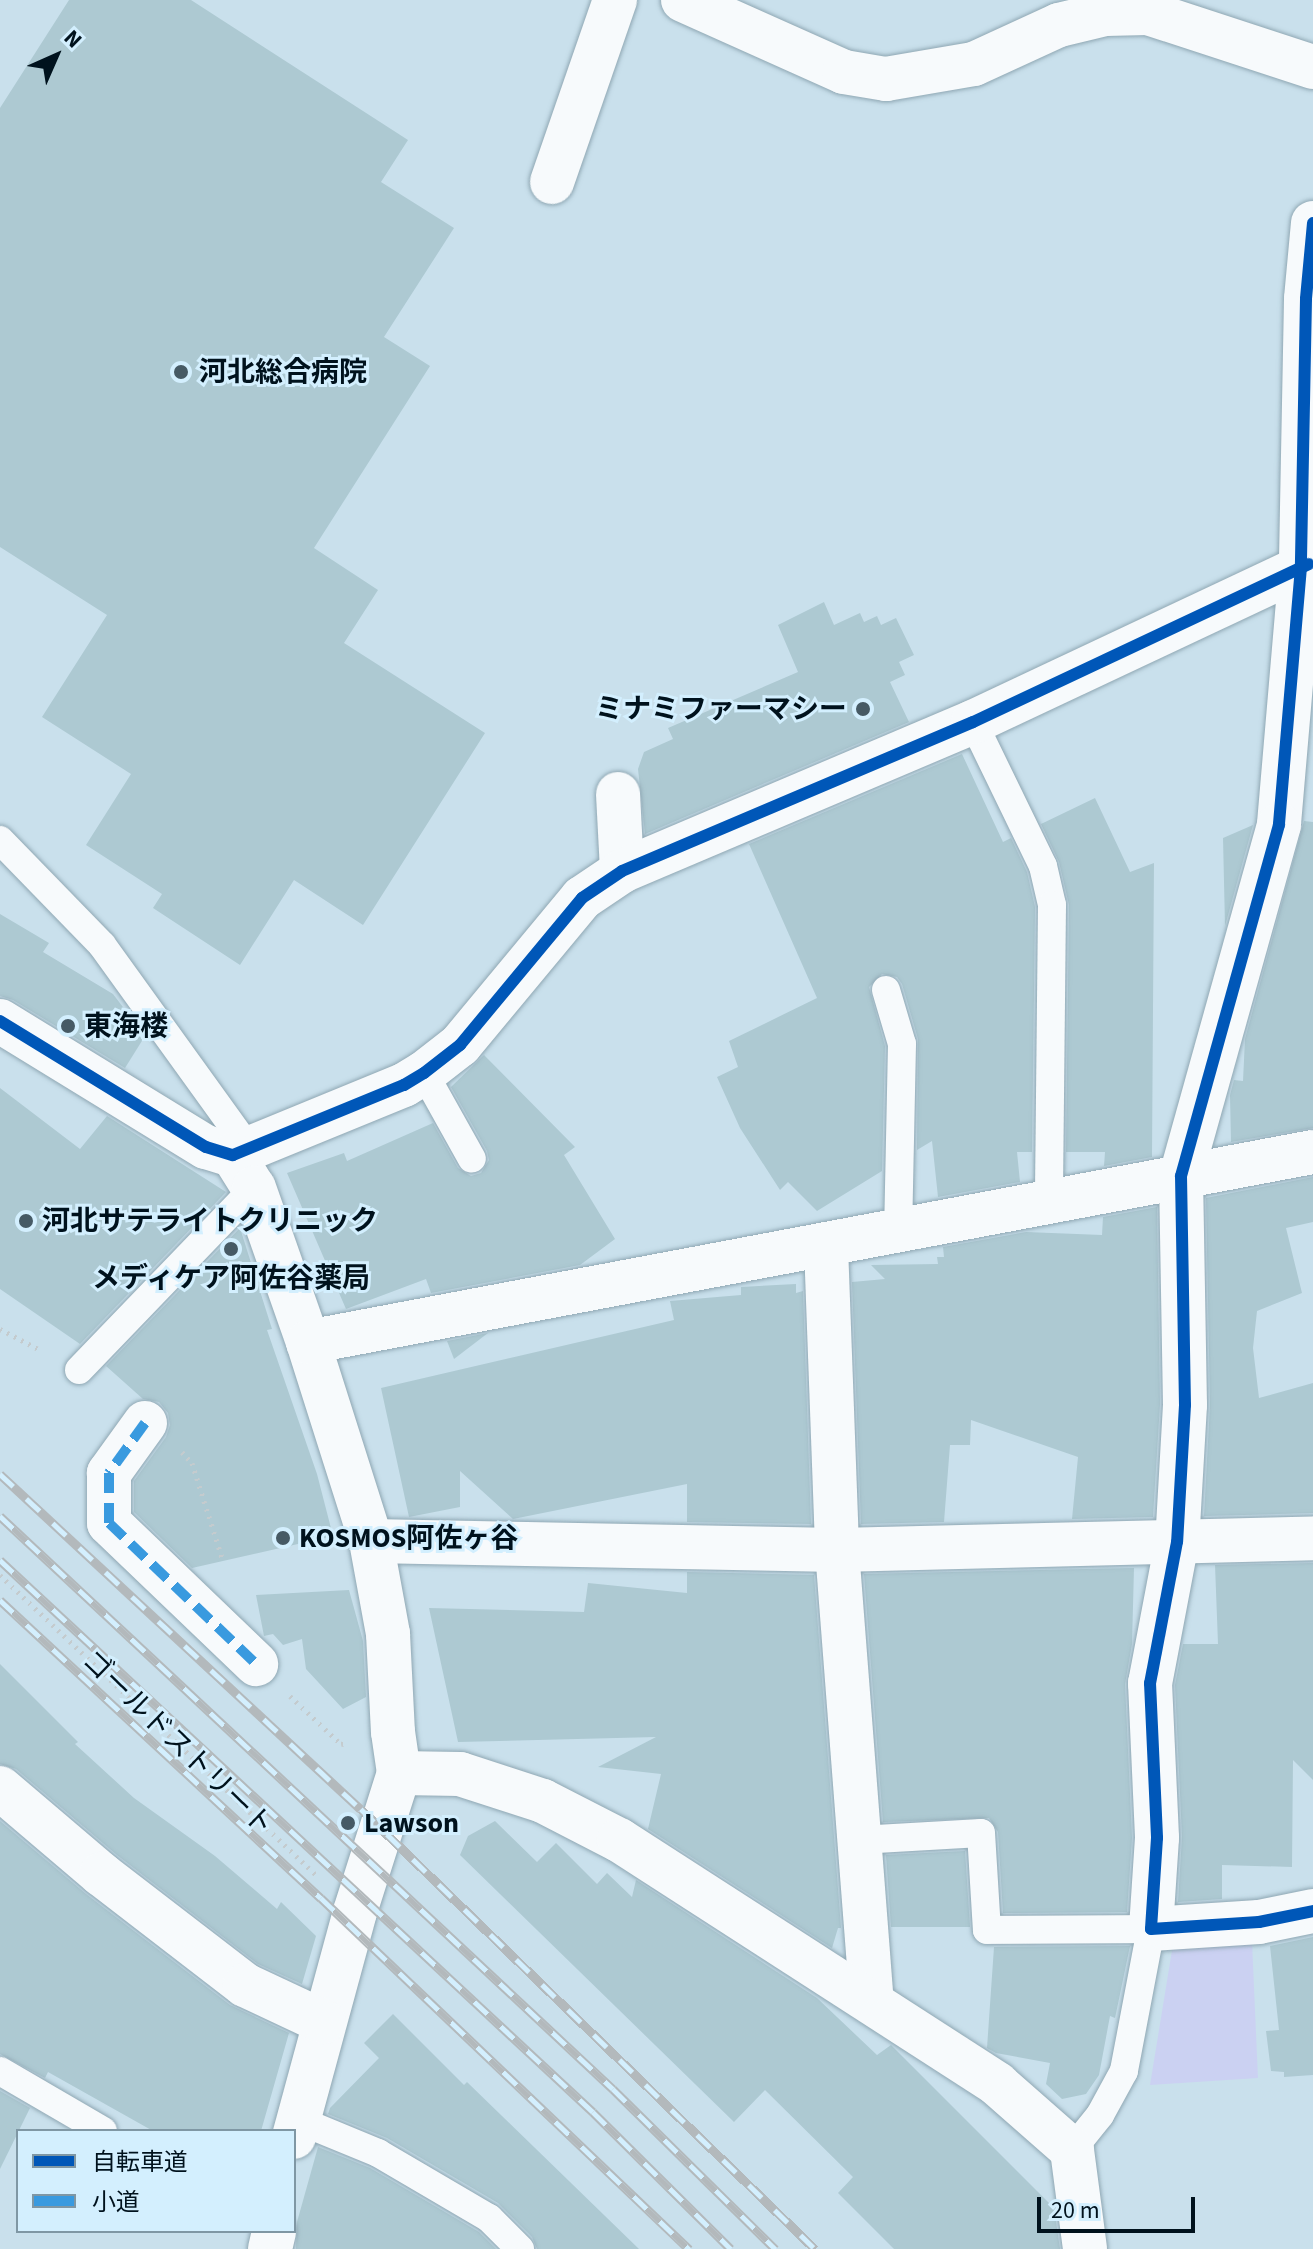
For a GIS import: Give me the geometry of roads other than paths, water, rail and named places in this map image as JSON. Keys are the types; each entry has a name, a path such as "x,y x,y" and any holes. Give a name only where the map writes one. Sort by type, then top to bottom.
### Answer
{"street":[{"path":"552,182 615,0"},
{"path":"704,4 844,72 886,79 974,64 1053,12 1105,14 1151,6 1313,67"},
{"path":"1313,223 1306,299 1307,565 1279,825 1181,1176 1185,1405 1177,1542 1150,1683 1157,1838 1151,1929 1259,1922 1313,1911"},
{"path":"245,1164 424,1073 460,1045 582,898 622,871 973,722 1307,565"},
{"path":"618,794 622,871"},
{"path":"0,1021 206,1147 245,1164 308,1342 371,1541 388,1634 396,1753 296,2128"},
{"path":"308,1342 1313,1152"},
{"path":"826,1246 837,1550 872,2000"},
{"path":"145,1423 109,1473 109,1523 256,1664"},
{"path":"371,1541 837,1550 1313,1538"},
{"path":"396,1753 543,1801 619,1840 872,2000 997,2084 1072,2150 1085,2249"},
{"path":"0,1788 101,1874 245,1985 324,2022"}],"lane":[{"path":"973,722 1043,866 1052,905 1049,1200"},
{"path":"0,840 102,945 245,1164 79,1370"},
{"path":"886,990 902,1044 898,1231"},
{"path":"424,1073 472,1159"},
{"path":"859,1840 981,1833 987,1930 1151,1929 1124,2071 1100,2115 1072,2150"},
{"path":"0,2071 100,2129"},
{"path":"296,2128 403,2168 489,2218 520,2249"}],"railway":[{"path":"0,1474 361,1809 815,2249"},
{"path":"0,1516 613,2089 775,2249"},
{"path":"0,1560 593,2112 731,2249"},
{"path":"0,1600 321,1898 689,2249"}],"place":[{"name":"河北総合病院","path":"181,372"},
{"name":"ミナミファーマシー","path":"863,709"},
{"name":"東海楼","path":"68,1026"},
{"name":"河北サテライトクリニック","path":"26,1221"},
{"name":"メディケア阿佐谷薬局","path":"231,1249"},
{"name":"KOSMOS阿佐ヶ谷","path":"283,1538"},
{"name":"Lawson","path":"348,1823"}]}
